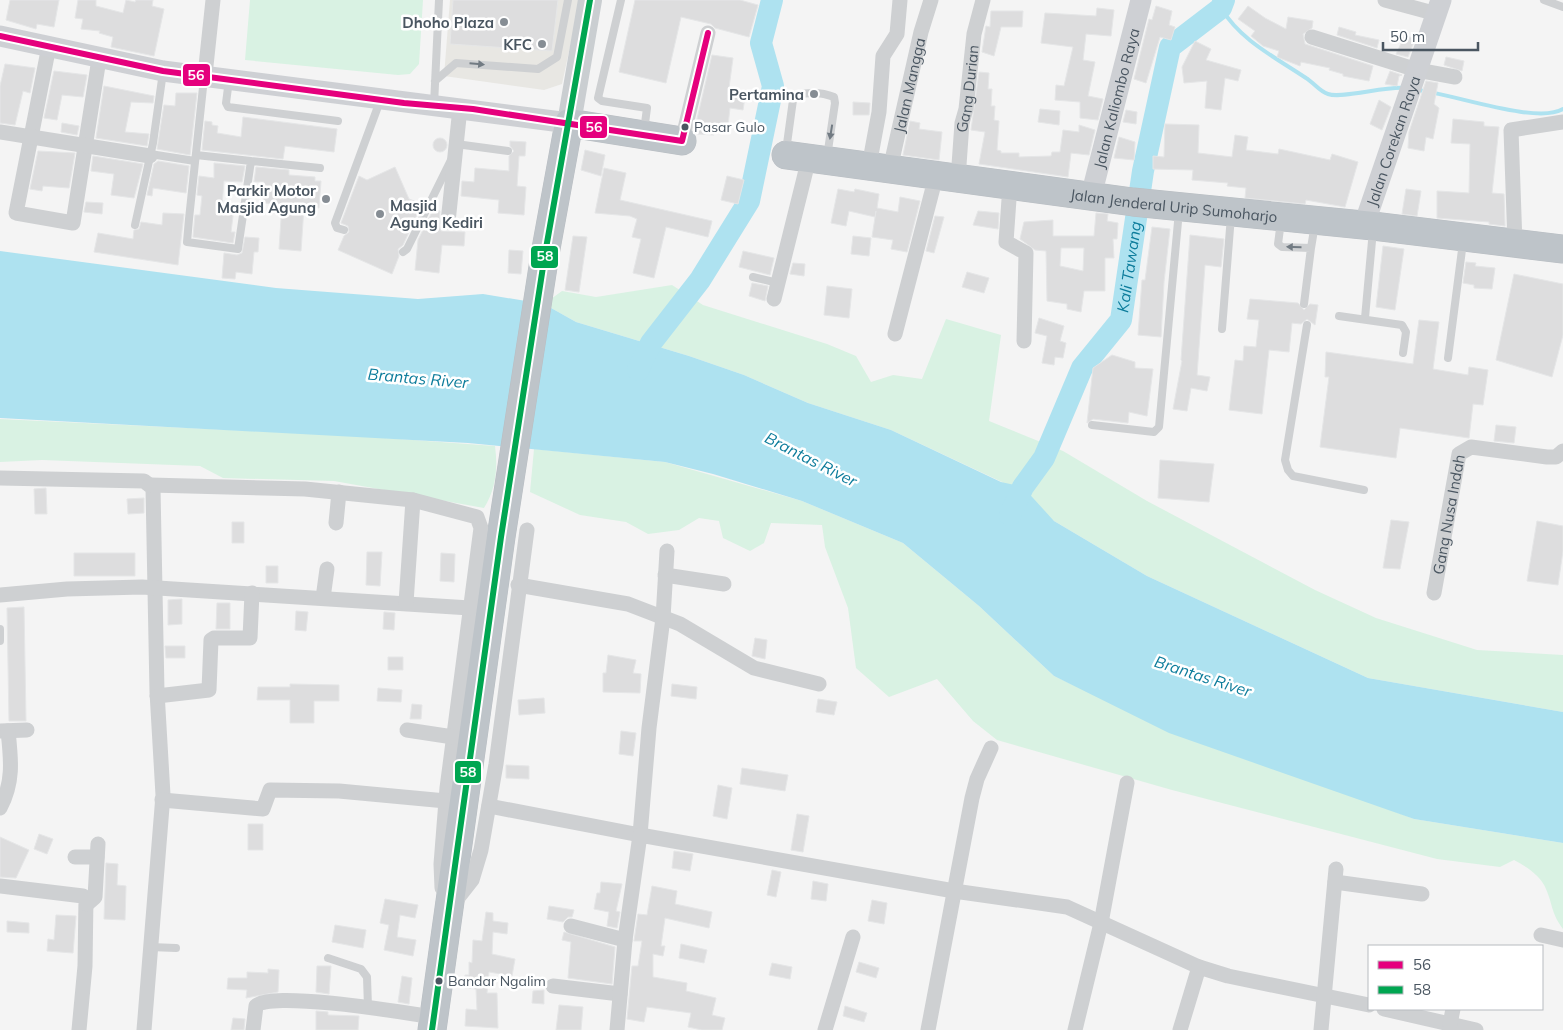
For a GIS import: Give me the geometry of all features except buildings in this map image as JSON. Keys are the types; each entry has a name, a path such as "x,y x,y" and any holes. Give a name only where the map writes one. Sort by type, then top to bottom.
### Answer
{"highway":[{"path":"432,1023 501,536 544,254 569,123 682,141"},
{"name":"Jalan Jenderal Urip Sumoharjo","path":"807,158 1155,204 1369,225 1563,250"}],"main road":[{"path":"0,36 163,70 380,100 460,108 569,123 590,0"},
{"name":"Jalan Kaliombo Raya","path":"1091,196 1141,0"},
{"name":"Jalan Corekan Raya","path":"1369,225 1413,81 1439,7"}],"street":[{"path":"205,75 213,0"},
{"path":"879,168 879,112 883,56 896,34 900,0"},
{"name":"Jalan Mangga","path":"879,168 931,0"},
{"name":"Gang Durian","path":"895,334 947,177 966,109 974,34 983,0"},
{"path":"1385,0 1439,7"},
{"path":"682,141 708,33"},
{"path":"1312,37 1413,81 1455,77"},
{"path":"49,46 16,212 72,224 99,58"},
{"path":"448,222 460,108"},
{"path":"1515,244 1511,130 1563,122"},
{"path":"0,132 150,155"},
{"path":"774,299 807,158"},
{"path":"1010,185 1006,242 1026,253 1024,340"},
{"name":"Gang Nusa Indah","path":"1434,593 1459,454 1471,447 1547,457 1556,457 1563,451"},
{"path":"0,478 144,481 150,485 305,488 413,500 474,515 479,520 481,528 453,737 441,864 442,888 448,911"},
{"path":"144,1030 162,800 157,696 152,488 150,485"},
{"path":"336,523 339,492"},
{"path":"406,603 413,500"},
{"path":"448,911 477,869 489,806 527,530"},
{"path":"617,1030 625,940 640,835 649,728 663,618 667,551"},
{"path":"323,598 326,569"},
{"path":"665,575 724,584"},
{"path":"518,585 628,604 712,641 748,665 819,684"},
{"path":"0,595 67,589 154,588 470,608"},
{"path":"157,696 209,690 210,640 214,638 250,638 252,593"},
{"path":"0,808 9,790 11,762 4,731 27,730"},
{"path":"407,730 453,737"},
{"path":"928,1030 972,798 977,779 991,748"},
{"path":"1075,1030 1101,924 1127,783"},
{"path":"162,800 263,809 270,790 339,791 446,801"},
{"path":"489,806 954,891 1067,906 1101,924 1141,939 1176,958 1199,967 1228,976 1368,1005"},
{"path":"75,857 98,850 95,897 87,904"},
{"path":"1321,1030 1335,875 1422,894"},
{"path":"0,886 83,896 87,904 85,966 78,1030"},
{"path":"571,926 625,940"},
{"path":"1541,935 1563,940"},
{"path":"825,1030 853,937"},
{"path":"1180,1030 1199,967"},
{"path":"553,986 620,994"},
{"path":"253,1030 256,1006 261,1002 302,1002 368,1007 432,1023"},
{"path":"1388,1010 1476,1030"},
{"path":"1450,1024 1453,1010"}],"lane":[{"path":"434,105 439,0"},
{"path":"435,81 456,63 538,69 546,66 557,57 568,0"},
{"path":"621,0 598,98 602,101 647,108 643,135"},
{"path":"1544,0 1563,7"},
{"path":"135,225 150,155 163,70"},
{"path":"205,75 188,242 237,249 251,162"},
{"path":"230,78 226,103 228,107 338,121"},
{"path":"808,93 834,97 835,103 807,158 793,100 797,95 808,93"},
{"path":"344,230 337,228 335,223 380,100"},
{"path":"403,252 407,249 456,148 508,152"},
{"path":"150,155 320,168"},
{"path":"1092,425 1154,432 1159,427 1155,204"},
{"path":"1222,329 1232,212"},
{"path":"1282,217 1279,246 1311,248"},
{"path":"1304,304 1316,220"},
{"path":"1365,318 1369,225"},
{"path":"1448,358 1464,238"},
{"path":"753,277 778,283"},
{"path":"1339,316 1365,318 1402,325 1406,332 1403,353"},
{"path":"1307,325 1285,460 1288,470 1293,476 1364,490"},
{"path":"0,629 0,641"},
{"path":"150,947 176,948"},
{"path":"328,958 361,969 367,977 368,1007"}],"shaded area":[{"path":"450,0 580,0 562,84 544,90 444,76"}],"green space":[{"path":"250,0 423,0 419,64 410,74 398,75 245,60"},
{"path":"672,285 703,305 827,344 856,356 871,382 893,375 922,379 946,319 1001,335 989,421 1063,451 1147,501 1315,590 1376,618 1477,650 1563,655 1563,712 1368,678 1147,576 1054,521 1002,482 891,430 808,403 744,375 689,356 576,322 544,304 562,291 596,297"},
{"path":"0,419 358,436 495,446 496,470 494,486 484,508 334,481 223,478 200,466 42,460 0,462"},
{"path":"534,449 665,462 802,501 903,543 979,606 1054,676 1109,702 1414,819 1563,843 1563,929 1554,914 1544,884 1528,868 1514,860 1500,867 1437,859 1172,790 997,740 973,721 937,679 889,697 856,668 848,608 825,547 822,525 771,523 764,543 750,551 723,538 719,521 699,518 679,530 648,534 626,522 580,515 530,492"}],"water":[{"name":"Brantas River","path":"0,251 276,288 418,299 483,294 544,304 576,322 689,356 744,375 808,403 891,430 1001,482 1023,487 1054,521 1147,576 1368,678 1563,712 1563,843 1414,819 1169,733 1054,676 979,606 903,543 802,501 713,474 665,462 468,443 0,418"}],"waterway":[{"path":"638,370 651,343 700,280 749,201 773,86 761,43 772,0"},
{"name":"Kali Tawang","path":"1010,515 1023,487 1044,458 1082,368 1121,320 1143,171 1170,47 1221,8 1224,0"},
{"path":"1221,8 1238,30 1259,48 1309,80 1325,93 1343,95 1405,88"},
{"path":"1417,90 1514,111 1551,113 1563,109"}],"transit line":[{"name":"58","path":"432,1030 501,537 545,254 590,0"},
{"name":"56","path":"0,36 163,71 404,103 473,109 682,141 708,33"}],"place":[{"name":"Dhoho Plaza","path":"504,22"},
{"name":"KFC","path":"542,44"},
{"name":"Pertamina","path":"814,94"},
{"name":"Pasar Gulo","path":"685,127"},
{"name":"Parkir Motor Masjid Agung","path":"326,199"},
{"name":"Masjid Agung Kediri","path":"380,214"},
{"name":"Bandar Ngalim","path":"439,981"}]}
